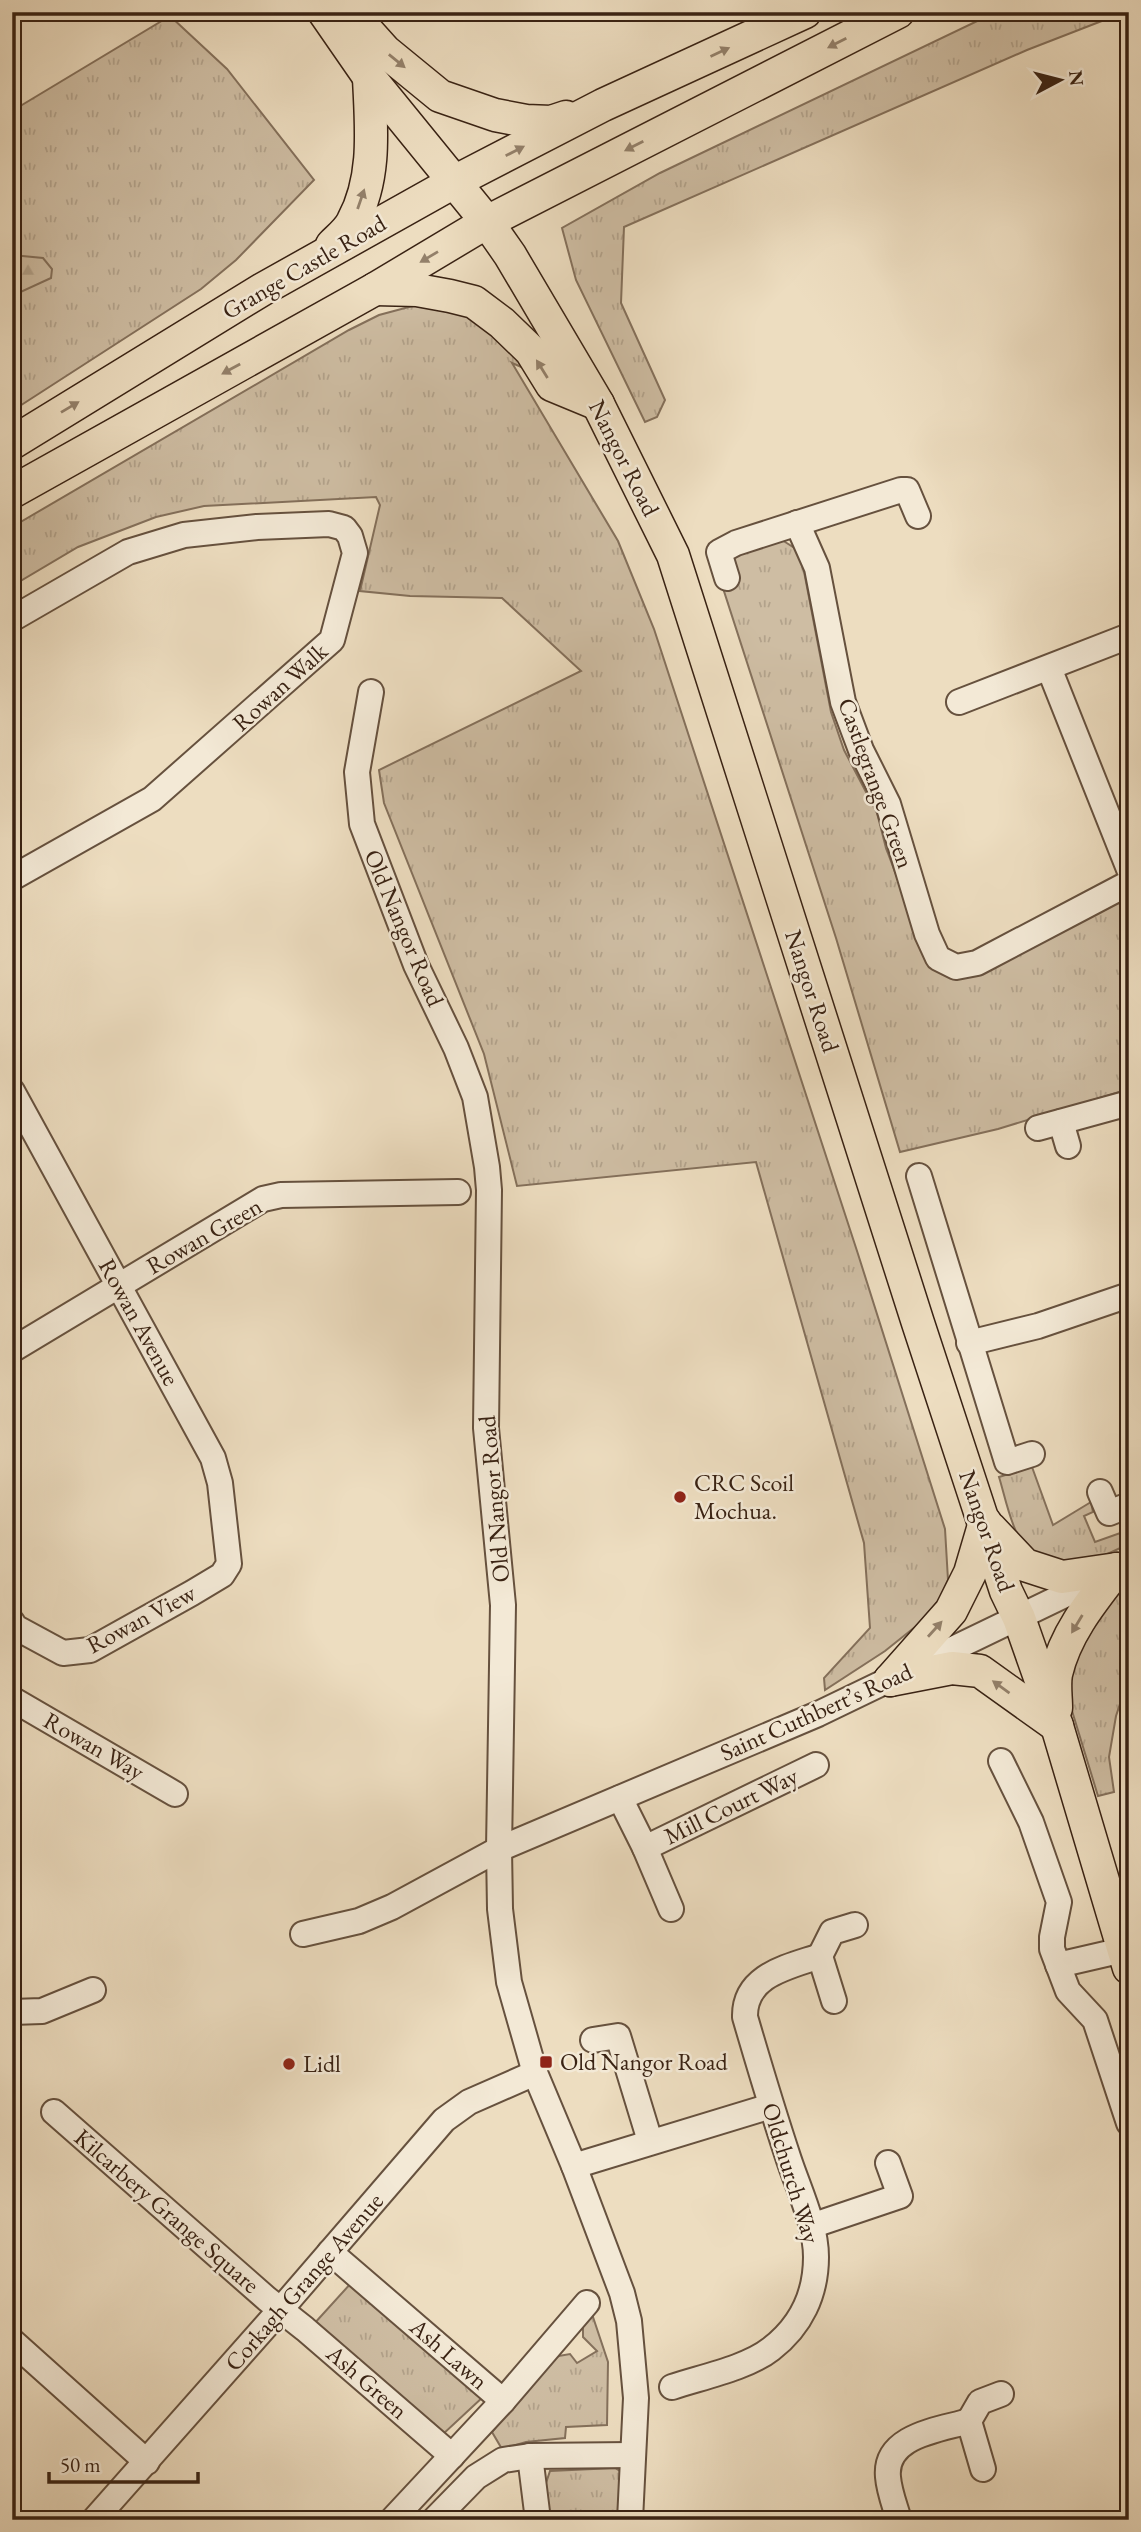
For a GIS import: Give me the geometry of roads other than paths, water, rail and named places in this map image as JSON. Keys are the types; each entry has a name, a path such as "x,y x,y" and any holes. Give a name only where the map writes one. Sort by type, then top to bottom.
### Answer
{"main road":[{"name":"Nangor Road","path":"324,12 369,77 487,222 510,255 598,404 673,555 918,1323 1006,1591 1019,1618 1057,1727 1126,1959"},
{"name":"Grange Castle Road","path":"350,12 385,51 440,96 495,115 551,122 603,105"},
{"name":"Grange Castle Road","path":"12,443 324,254 454,182 603,105 805,12"},
{"path":"12,492 375,289 487,222 898,12"},
{"path":"324,254 353,222 368,177 371,150 369,77"},
{"path":"375,289 417,290 474,302 502,323 531,351 552,385 598,404"},
{"path":"985,1522 1025,1565 1062,1577 1123,1566"},
{"path":"890,1680 951,1611 970,1573 985,1522"},
{"path":"1057,1727 1056,1676 1069,1639 1087,1607 1123,1566"},
{"path":"890,1680 952,1668 980,1671 1057,1727"}],"street":[{"path":"727,578 719,552 736,543 797,523 907,489 918,516"},
{"name":"Castlegrange Green","path":"797,523 817,568 843,702 861,750 888,804 927,934 938,958 956,967 977,963 1129,883"},
{"name":"Rowan Walk","path":"12,619 128,552 184,535 257,527 329,524 344,528 350,536 355,553 332,640 152,799 12,878"},
{"path":"959,702 1129,636"},
{"path":"1049,668 1129,869"},
{"name":"Old Nangor Road","path":"371,692 357,772 362,824 416,965 456,1048 475,1097 484,1142 489,1190 486,1428 503,1605 500,1909 509,1982 523,2038 622,2293 629,2321 636,2398 630,2520"},
{"name":"Rowan Avenue","path":"14,1099 213,1458 220,1483 229,1564"},
{"path":"1068,1146 1049,1125 1129,1102"},
{"path":"923,1175 969,1343 1007,1462 1032,1454"},
{"name":"Rowan Green","path":"12,1350 262,1199 281,1195 458,1192"},
{"path":"969,1343 1038,1326 1129,1296"},
{"path":"1100,1492 1109,1513 1129,1506"},
{"name":"Rowan View","path":"12,1622 15,1627 63,1653 90,1650 222,1575 229,1564"},
{"name":"Saint Cuthbert’s Road","path":"303,1934 359,1921 392,1907 499,1849 818,1714 1123,1566"},
{"name":"Rowan Way","path":"12,1699 175,1794"},
{"path":"1001,1761 1031,1822 1059,1902 1052,1949 1068,1991 1095,2020 1129,2123"},
{"name":"Mill Court Way","path":"645,1847 816,1765"},
{"name":"Mill Court Way","path":"620,1798 645,1847 671,1909"},
{"path":"834,2001 820,1956 832,1932 855,1925"},
{"name":"Oldchurch Way","path":"672,2387 741,2365 770,2351 795,2326 811,2296 816,2255 811,2226 771,2106 745,2017 745,2005 753,1988 769,1973 820,1956"},
{"path":"1058,1965 1126,1959"},
{"path":"12,2012 42,2011 93,1990"},
{"path":"593,2040 618,2036 650,2141"},
{"name":"Corkagh Grange Avenue","path":"94,2520 456,2109 536,2073"},
{"path":"574,2166 771,2106"},
{"name":"Kilcarbery Grange Square","path":"54,2112 281,2309"},
{"path":"811,2226 900,2196 888,2163"},
{"name":"Ash Lawn","path":"330,2252 503,2401 587,2303"},
{"name":"Ash Green","path":"281,2309 452,2456"},
{"path":"12,2341 147,2462"},
{"path":"899,2520 888,2476 892,2454 908,2439 969,2421 980,2402 1001,2394"},
{"path":"392,2520 503,2401"},
{"path":"969,2421 983,2469"},
{"path":"434,2520 476,2477 503,2460 530,2456 632,2455"},
{"path":"530,2456 538,2520"}],"place":[{"name":"CRC Scoil Mochua.","path":"680,1497"},
{"name":"Old Nangor Road","path":"546,2062"},
{"name":"Lidl","path":"289,2064"}]}
